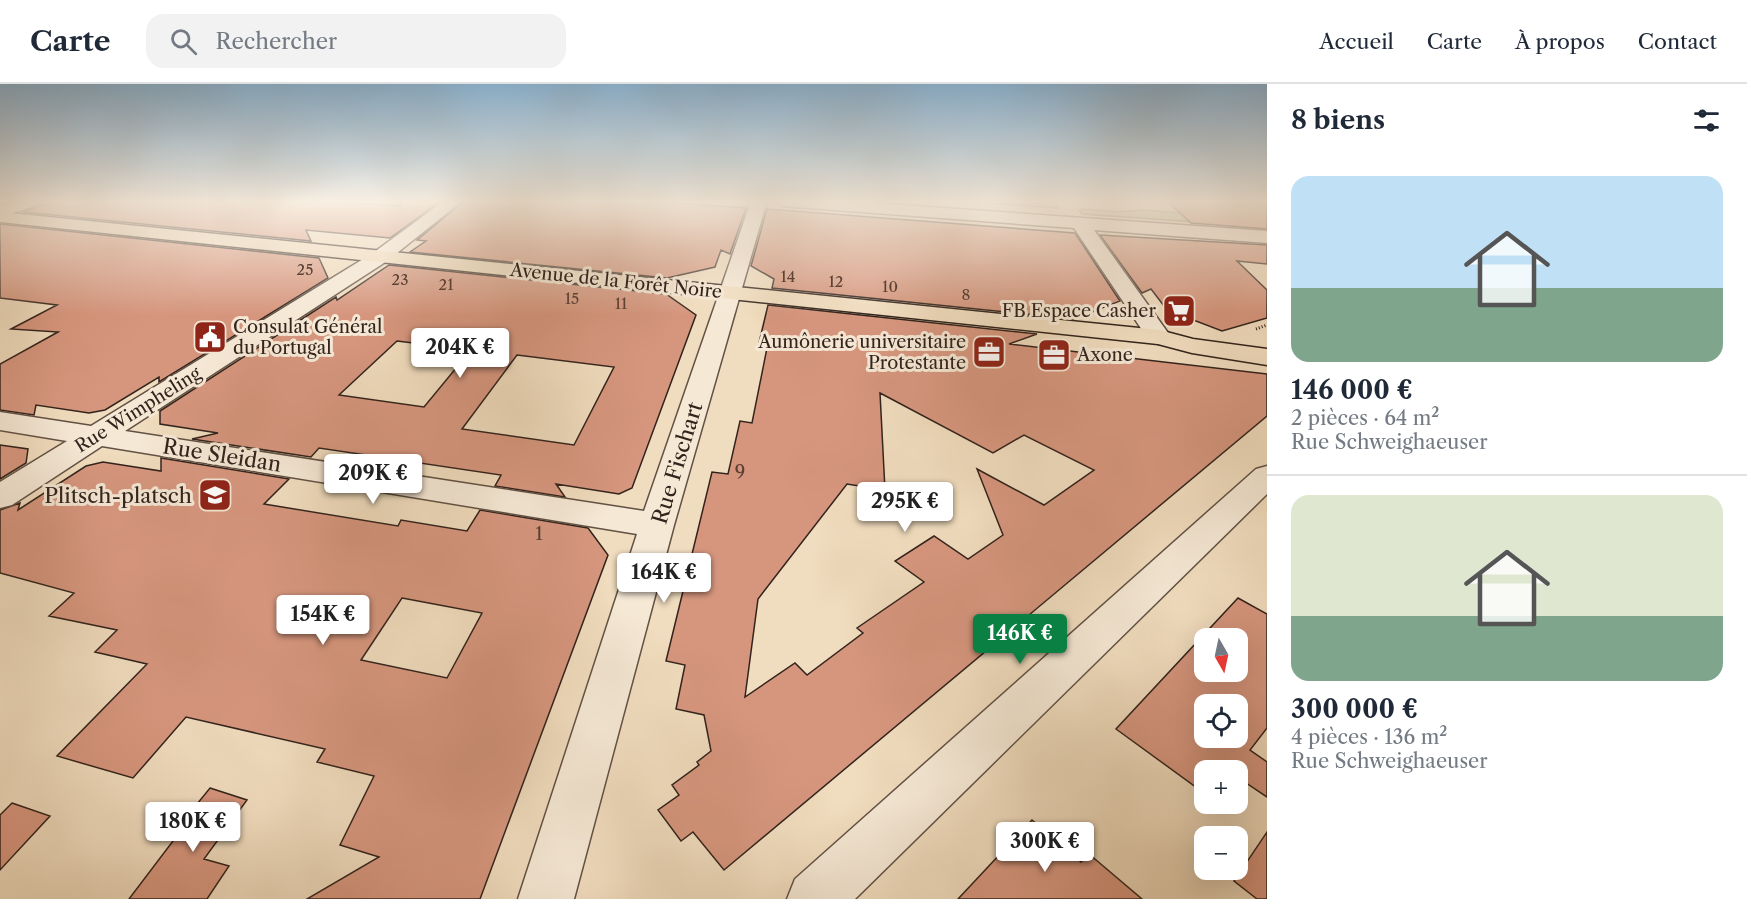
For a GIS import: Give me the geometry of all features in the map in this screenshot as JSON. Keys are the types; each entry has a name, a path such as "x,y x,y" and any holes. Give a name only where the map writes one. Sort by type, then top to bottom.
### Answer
{"main road":[{"name":"Avenue de la Forêt Noire","path":"210,239 1160,337 1192,346 1267,357"},
{"name":"Avenue de la Forêt Noire","path":"1160,337 1200,334 1267,340"}],"street":[{"name":"Rue Wimpheling","path":"0,496 380,256 403,239"},
{"name":"Rue Fischart","path":"546,899 657,525 747,239"},
{"path":"1091,239 1160,337"},
{"name":"Rue Sleidan","path":"0,421 657,525"},
{"path":"815,899 1267,476"}],"building":[{"path":"0,239 141,239 319,258 328,278 159,382 159,377 105,410 89,413 36,405 34,415 0,410 0,364 58,332 11,329 57,305 0,298"},
{"path":"735,239 730,254 721,250 715,267 667,278 410,252 426,241 417,240"},
{"path":"759,239 1079,239 1120,301 1074,319 772,288 774,279 751,266"},
{"path":"1103,239 1167,239 1267,245 1267,264 1237,261 1267,290 1267,318 1222,331 1167,310 1151,289 1142,293"},
{"path":"389,265 666,294 696,315 632,488 619,494 556,484 565,497 495,486 501,475 319,448 311,457 192,439 218,433 160,424 160,411 336,297 337,300","holes":["397,341 471,350 424,407 339,395","517,355 614,367 574,445 462,429"]},
{"path":"768,305 1037,334 1009,344 1267,374 1267,416 724,870 693,832 681,841 658,810 679,795 672,785 699,765 697,762 711,751 704,715 676,709 685,665 666,661 712,472 728,474 740,421 752,423 767,348 758,347","holes":["880,393 993,453 1024,435 1094,470 1044,505 977,469 1003,535 968,559 934,536 895,561 924,582 857,628 863,633 807,675 795,663 745,697 758,599 847,484 885,490"]},
{"path":"0,445 28,449 26,463 0,479"},
{"path":"161,458 289,479 264,504 398,526 401,520 467,531 480,510 588,528 608,555 480,899 307,899 379,857 340,845 374,776 317,762 325,749 186,717 133,778 57,756 147,664 95,652 117,630 49,616 74,593 0,573 0,510 20,503 18,510 86,466 103,462 161,471","holes":["402,598 482,613 447,678 361,660"]},
{"path":"1238,598 1267,614 1267,728 1250,750 1267,762 1267,797 1248,784 1248,760 1194,760 1194,786 1116,729 1194,645 1194,682 1248,682 1248,628 1210,628"},
{"path":"210,788 247,800 204,859 229,866 207,899 129,899 192,816 188,815"},
{"path":"12,803 50,816 0,870 0,815"},
{"path":"1032,820 1081,862 1089,854 1142,899 958,899"},
{"path":"1267,832 1267,899 1257,899 1234,881 1248,880 1248,860"}],"place":[{"name":"FB Espace Casher","path":"1179,311"},
{"name":"Consulat Général du Portugal","path":"210,337"},
{"name":"Aumônerie universitaire Protestante","path":"989,352"},
{"name":"Axone","path":"1054,355"},
{"name":"Plitsch-platsch","path":"215,495"}]}
